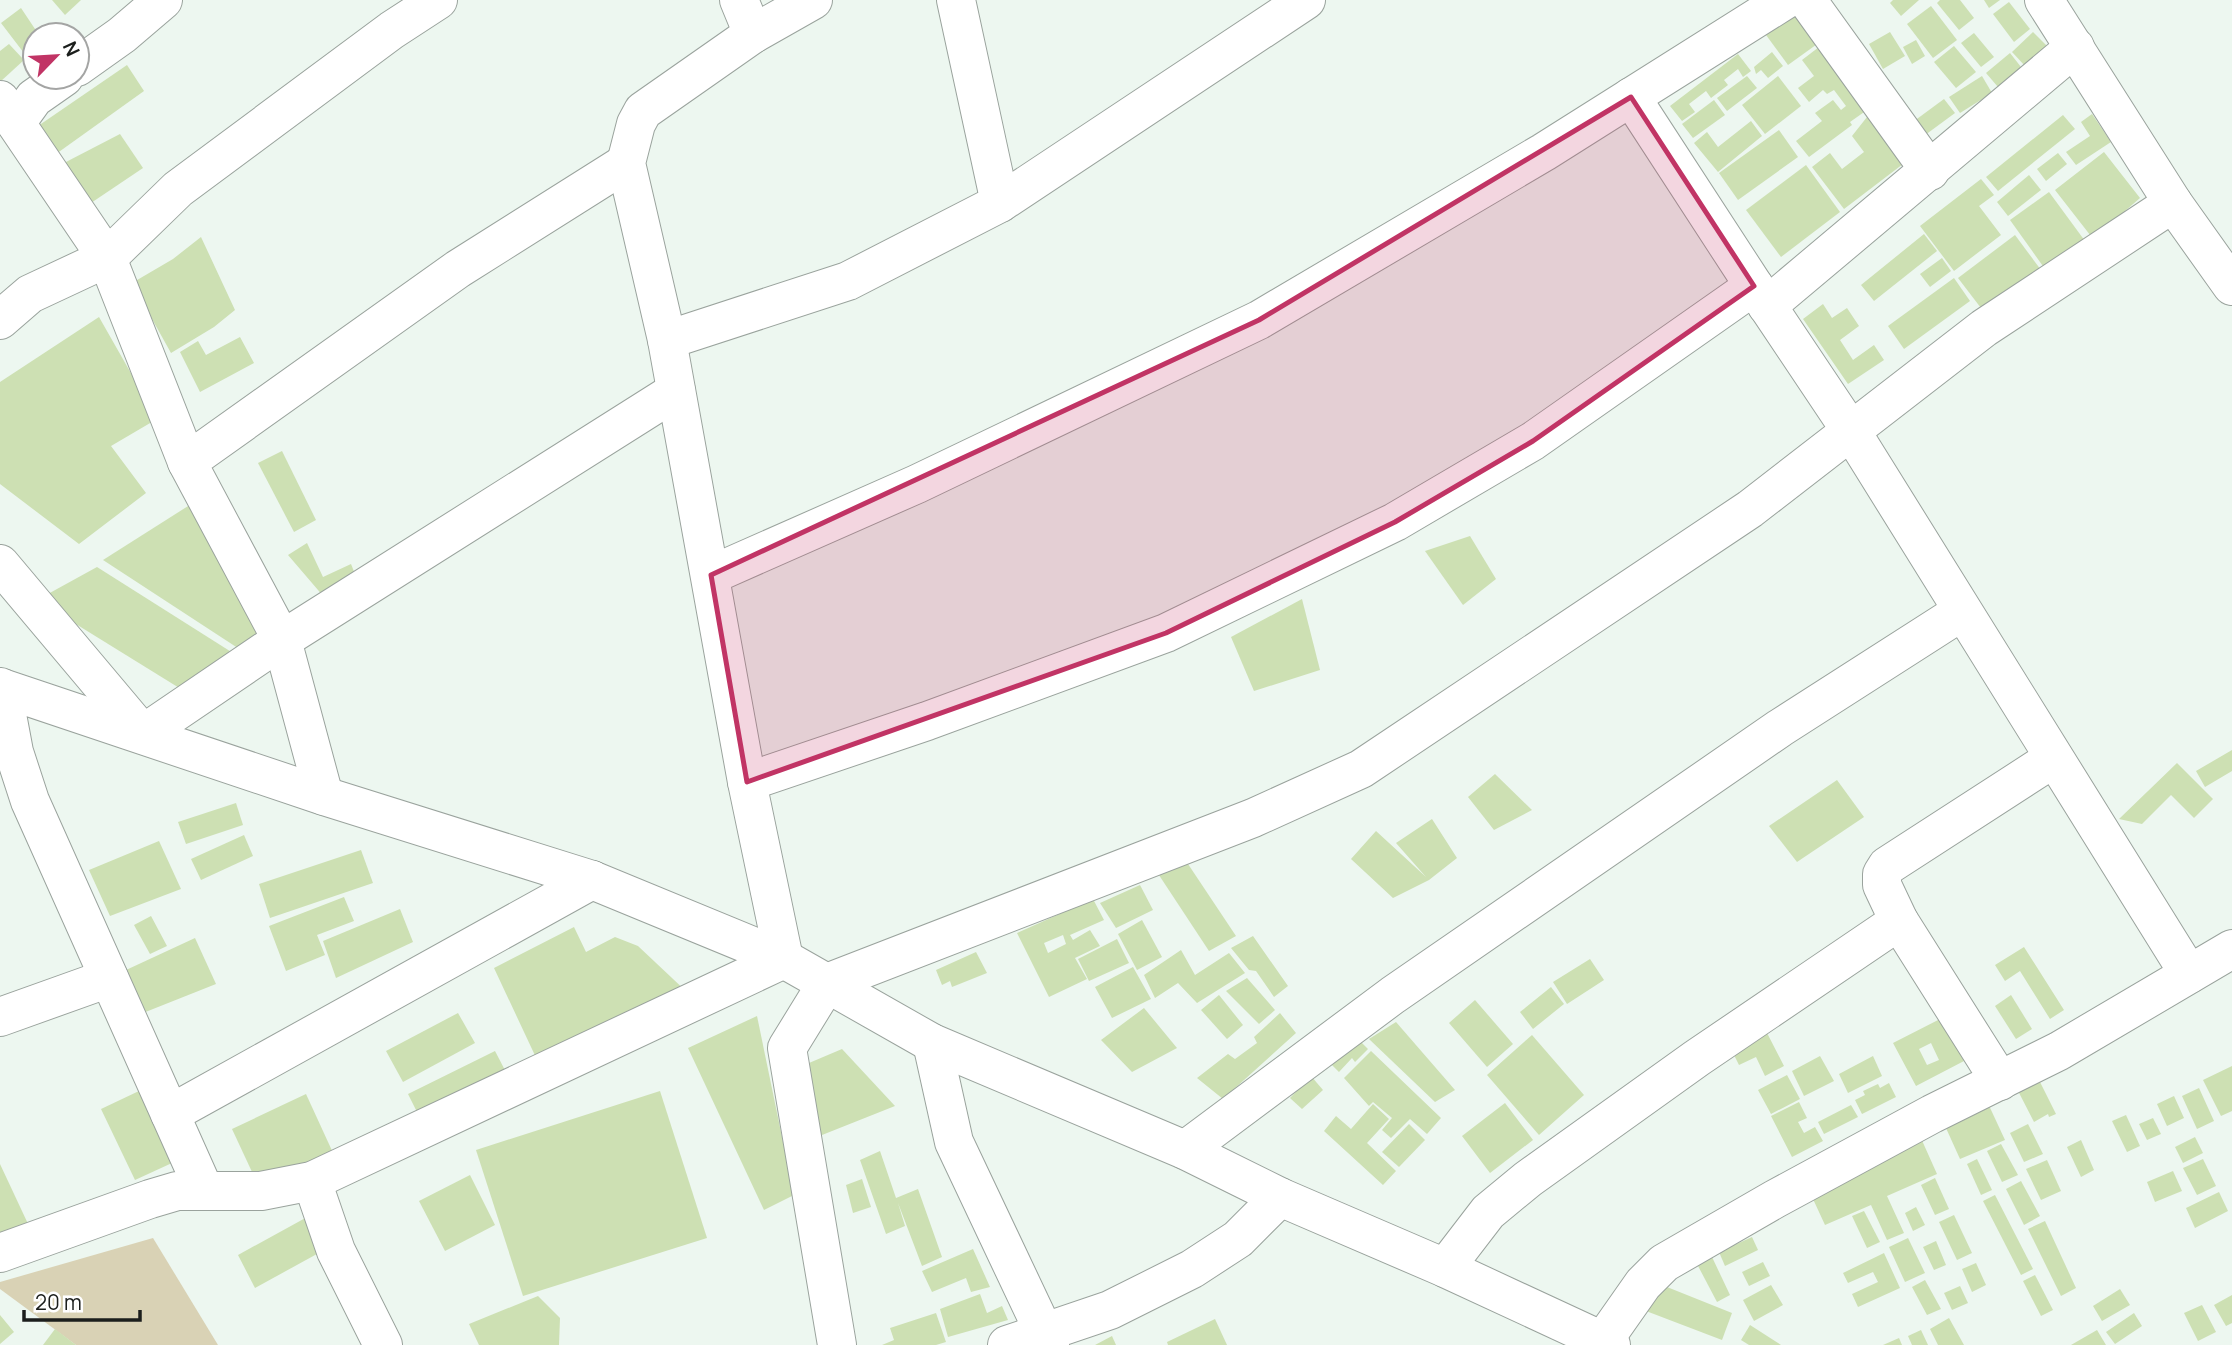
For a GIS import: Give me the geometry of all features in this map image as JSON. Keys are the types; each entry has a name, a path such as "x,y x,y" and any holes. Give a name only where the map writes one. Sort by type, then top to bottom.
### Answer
{"street":[{"path":"91,57 163,0"},
{"path":"0,320 30,294 107,258 178,188 392,30 438,0"},
{"path":"784,959 747,782 667,340 626,163 636,124 643,111 746,17 813,0"},
{"path":"956,0 1000,203"},
{"path":"667,340 848,281 1000,203 1306,0"},
{"path":"711,575 917,484 1259,320 1532,159 1785,0"},
{"path":"1807,0 1930,171"},
{"path":"2044,0 2173,203 2219,243 2232,286"},
{"path":"747,782 927,721 1166,633 1395,522 1532,441 1760,296 1930,171 2074,47"},
{"path":"45,91 8,111 107,258 187,462 282,640 324,796"},
{"path":"1631,97 1851,431 1961,612 2189,974"},
{"path":"187,462 458,269 626,163"},
{"path":"837,1345 787,1048 827,983 1253,818 1361,769 1750,509 1984,328 2173,203"},
{"path":"143,734 282,640 677,391"},
{"path":"0,564 143,734"},
{"path":"1185,1150 1393,995 1780,728 1961,612"},
{"path":"204,1190 30,801 14,752 1,688 324,796 592,880 784,959 932,1043 1185,1150 1280,1197 1445,1268 1607,1343 1643,1284 1664,1263 1932,1114 2059,1051 2189,974 2229,959"},
{"path":"2000,1081 1899,921 1882,886 1882,874 1887,866 2054,758"},
{"path":"170,1114 592,880"},
{"path":"1445,1268 1488,1212 1528,1179 1697,1058 1899,921"},
{"path":"0,1253 177,1191 261,1192 312,1181 784,959"},
{"path":"0,1017 109,978"},
{"path":"932,1043 954,1142 1047,1339"},
{"path":"312,1181 336,1251 383,1345"},
{"path":"1007,1345 1047,1339 1192,1269 1238,1239 1280,1197"}],"highlighted area":[{"path":"1631,97 1754,286 1533,441 1395,522 1166,633 747,782 711,575 1259,320"}],"shaded area":[{"path":"153,1238 218,1345 76,1345 0,1289 0,1282"}],"building":[{"path":"52,0 81,0 65,15"},
{"path":"1893,0 1919,0 1901,16 1890,3"},
{"path":"1940,0 1960,0 1974,18 1959,30 1937,3"},
{"path":"1984,0 2000,0 1989,8"},
{"path":"2009,2 2030,29 2014,42 1993,14"},
{"path":"1931,6 1957,40 1933,58 1907,24"},
{"path":"21,8 30,21 21,21 21,49 1,23"},
{"path":"1797,11 1820,42 1788,65 1766,35"},
{"path":"1890,32 1905,56 1883,69 1869,44"},
{"path":"2033,32 2048,47 2026,67 2012,52"},
{"path":"1974,33 1994,57 1981,67 1961,43"},
{"path":"1916,40 1925,56 1912,64 1903,47"},
{"path":"9,44 21,57 21,63 0,82 0,51"},
{"path":"1954,46 1976,72 1956,88 1934,62"},
{"path":"1819,47 1867,110 1850,122 1852,125 1809,157 1796,141 1822,121 1815,113 1833,100 1841,110 1846,106 1834,90 1827,94 1823,90 1809,102 1798,88 1814,76 1802,60"},
{"path":"1772,52 1783,66 1768,78 1761,70 1756,74 1754,67"},
{"path":"2010,53 2021,67 1998,87 1986,73"},
{"path":"1738,54 1751,71 1743,77 1738,69 1724,80 1728,85 1711,98 1706,91 1689,104 1695,112 1682,121 1670,106"},
{"path":"127,65 144,91 56,154 38,126"},
{"path":"1747,76 1757,88 1727,111 1717,98"},
{"path":"1778,76 1801,106 1765,134 1742,105"},
{"path":"1982,76 1992,93 1960,113 1949,97"},
{"path":"1944,99 1955,113 1917,141 1906,127"},
{"path":"1714,100 1725,115 1693,138 1682,124"},
{"path":"2092,114 2111,142 2076,165 2066,152 2090,136 2081,122"},
{"path":"2063,115 2075,129 1998,191 1986,177"},
{"path":"1867,117 1903,164 1844,209 1812,167 1830,153 1842,169 1864,152 1852,136"},
{"path":"1751,121 1762,136 1718,172 1694,143 1707,132 1718,147"},
{"path":"1779,130 1798,157 1738,200 1719,173"},
{"path":"120,134 143,168 88,205 64,163"},
{"path":"2104,152 2140,198 2125,211 2134,224 2101,249 2055,190"},
{"path":"2058,153 2067,164 2046,181 2037,169"},
{"path":"1806,165 1840,212 1781,257 1746,210"},
{"path":"2029,175 2041,190 2008,216 1997,202"},
{"path":"1981,179 1994,195 1979,206 2001,235 1954,271 1920,226"},
{"path":"2049,192 2085,241 2045,269 2010,220"},
{"path":"1924,234 1937,251 1874,301 1861,285"},
{"path":"2015,235 2041,270 1984,312 1958,278"},
{"path":"201,237 235,310 214,327 171,353 132,283 173,259"},
{"path":"1942,258 1951,271 1930,287 1920,274"},
{"path":"1954,278 1970,301 1904,349 1888,326"},
{"path":"1823,304 1832,318 1847,308 1859,326 1840,340 1853,360 1874,345 1884,360 1848,384 1803,319"},
{"path":"99,317 157,419 111,446 146,493 79,544 0,484 0,382"},
{"path":"240,337 254,363 200,392 180,352 198,341 206,355"},
{"path":"282,451 316,520 294,532 258,463"},
{"path":"196,501 272,642 250,656 103,560"},
{"path":"1470,536 1496,579 1463,605 1425,551"},
{"path":"307,543 323,577 351,564 359,584 330,604 288,555"},
{"path":"97,567 244,660 189,694 37,600"},
{"path":"1302,599 1320,670 1254,691 1231,637"},
{"path":"2232,750 2232,771 2205,787 2196,771"},
{"path":"2177,763 2213,799 2194,818 2171,795 2142,824 2119,819"},
{"path":"1495,774 1532,810 1494,830 1468,797"},
{"path":"1837,780 1864,817 1797,862 1769,826"},
{"path":"236,803 243,825 186,844 178,822"},
{"path":"1432,819 1457,858 1429,880 1393,898 1351,859 1376,831 1426,877 1396,843"},
{"path":"244,835 253,856 201,880 191,859"},
{"path":"159,841 181,889 110,916 89,870"},
{"path":"361,850 373,883 270,918 259,884"},
{"path":"1180,852 1236,936 1209,951 1153,866"},
{"path":"1140,885 1153,910 1116,928 1100,903"},
{"path":"344,897 354,921 317,935 325,955 286,971 269,926"},
{"path":"1093,899 1104,920 1070,935 1073,940 1090,930 1100,946 1075,958 1087,979 1049,997 1017,933","holes":["1063,935 1066,944 1048,953 1044,943"]},
{"path":"400,909 413,942 336,978 323,941"},
{"path":"151,916 167,946 150,954 134,925"},
{"path":"1142,920 1162,957 1137,970 1118,934"},
{"path":"574,927 586,952 615,937 638,946 689,994 539,1064 494,968"},
{"path":"1253,936 1288,986 1274,997 1256,971 1249,970 1231,948"},
{"path":"195,938 216,984 143,1013 126,970"},
{"path":"1117,939 1129,963 1089,981 1078,959"},
{"path":"2024,947 2064,1010 2050,1019 2020,971 2005,981 1995,965"},
{"path":"1181,950 1195,975 1229,953 1245,973 1197,1003 1178,983 1155,998 1144,975"},
{"path":"976,952 987,973 952,987 950,981 942,985 936,970"},
{"path":"1590,959 1604,980 1567,1004 1553,982"},
{"path":"1133,967 1151,999 1112,1018 1095,987"},
{"path":"1247,978 1275,1010 1259,1024 1226,991"},
{"path":"1551,987 1564,1004 1533,1029 1520,1012"},
{"path":"1219,995 1243,1025 1227,1039 1201,1010"},
{"path":"2011,995 2032,1029 2016,1039 1995,1006"},
{"path":"1475,1000 1513,1044 1487,1067 1449,1023"},
{"path":"1144,1008 1177,1048 1132,1072 1101,1040"},
{"path":"458,1013 475,1043 403,1082 386,1051"},
{"path":"1280,1013 1296,1033 1223,1099 1197,1078 1228,1054 1235,1059 1257,1043 1254,1037"},
{"path":"757,1016 794,1195 764,1210 688,1048"},
{"path":"1942,1018 1964,1061 1916,1086 1893,1043","holes":["1931,1043 1939,1060 1927,1065 1919,1049"]},
{"path":"1396,1022 1455,1090 1435,1102 1369,1039"},
{"path":"1766,1031 1784,1066 1765,1076 1756,1057 1739,1065 1731,1049"},
{"path":"1354,1035 1368,1049 1355,1062 1352,1058 1339,1072 1327,1060"},
{"path":"1532,1035 1584,1095 1539,1135 1487,1075"},
{"path":"842,1049 895,1106 817,1137 809,1063"},
{"path":"495,1051 508,1076 421,1120 408,1094"},
{"path":"1371,1051 1441,1118 1427,1134 1410,1119 1391,1138 1382,1130 1392,1118 1373,1102 1369,1106 1344,1078"},
{"path":"1820,1056 1834,1081 1804,1096 1792,1071"},
{"path":"1873,1056 1882,1076 1848,1093 1839,1074"},
{"path":"2232,1066 2232,1111 2221,1116 2203,1080"},
{"path":"2036,1074 2056,1114 2049,1117 2048,1114 2034,1122 2015,1085"},
{"path":"1787,1075 1800,1099 1771,1114 1758,1090"},
{"path":"1311,1076 1323,1090 1302,1109 1290,1098"},
{"path":"1889,1083 1896,1097 1862,1114 1855,1100 1865,1095 1863,1091 1878,1084 1880,1088"},
{"path":"2199,1088 2214,1121 2197,1129 2182,1096"},
{"path":"139,1091 172,1163 135,1180 101,1109"},
{"path":"660,1091 707,1238 523,1296 476,1150"},
{"path":"306,1094 334,1155 260,1189 232,1129"},
{"path":"2174,1096 2184,1118 2167,1126 2157,1104"},
{"path":"1985,1097 2005,1140 1960,1159 1941,1117"},
{"path":"1799,1102 1807,1118 1798,1122 1804,1133 1815,1127 1823,1141 1792,1157 1771,1116"},
{"path":"1505,1103 1533,1140 1490,1173 1462,1136"},
{"path":"1373,1104 1389,1119 1367,1143 1396,1171 1383,1185 1324,1131 1336,1116 1351,1129"},
{"path":"1851,1105 1858,1117 1824,1134 1818,1122"},
{"path":"2126,1115 2140,1146 2127,1152 2112,1121"},
{"path":"2153,1118 2161,1134 2147,1140 2139,1124"},
{"path":"1409,1124 1425,1140 1399,1167 1382,1152"},
{"path":"2028,1124 2043,1154 2024,1162 2010,1133"},
{"path":"1920,1136 1937,1174 1887,1196 1904,1233 1887,1240 1871,1205 1825,1225 1807,1186"},
{"path":"2195,1137 2203,1153 2183,1163 2175,1147"},
{"path":"2081,1140 2094,1170 2081,1177 2067,1147"},
{"path":"2001,1144 2018,1175 2002,1182 1987,1151"},
{"path":"880,1151 896,1198 918,1189 942,1257 922,1266 898,1203 905,1226 886,1234 860,1160"},
{"path":"1977,1159 1992,1190 1981,1195 1967,1164"},
{"path":"2203,1159 2216,1186 2197,1195 2183,1168"},
{"path":"2047,1160 2061,1191 2041,1200 2026,1169"},
{"path":"0,1164 29,1226 0,1237"},
{"path":"2173,1171 2182,1191 2155,1202 2147,1182"},
{"path":"470,1175 495,1225 445,1251 419,1201"},
{"path":"1935,1178 1949,1209 1935,1215 1921,1185"},
{"path":"862,1179 871,1207 853,1213 846,1185"},
{"path":"2021,1181 2040,1216 2024,1225 2006,1189"},
{"path":"2219,1192 2228,1211 2195,1228 2186,1208"},
{"path":"1995,1195 2033,1269 2021,1275 1983,1201"},
{"path":"1916,1207 1925,1225 1913,1231 1905,1213"},
{"path":"1864,1211 1880,1242 1867,1248 1852,1216"},
{"path":"1954,1215 1972,1253 1957,1260 1939,1222"},
{"path":"309,1216 326,1249 255,1288 238,1255"},
{"path":"2045,1221 2076,1288 2061,1296 2028,1229"},
{"path":"1752,1237 1758,1250 1725,1266 1719,1252"},
{"path":"1908,1238 1925,1273 1905,1282 1889,1247"},
{"path":"1936,1241 1946,1265 1934,1270 1923,1247"},
{"path":"973,1249 990,1287 971,1292 966,1278 932,1292 922,1271"},
{"path":"1884,1253 1900,1288 1858,1307 1852,1294 1878,1282 1873,1272 1848,1283 1843,1273"},
{"path":"1712,1257 1730,1295 1717,1302 1697,1264"},
{"path":"1763,1262 1770,1276 1749,1286 1742,1272"},
{"path":"1976,1263 1986,1285 1972,1292 1962,1269"},
{"path":"2035,1275 2053,1310 2041,1316 2023,1281"},
{"path":"1925,1280 1941,1309 1927,1315 1912,1287"},
{"path":"1657,1283 1732,1313 1722,1340 1646,1311"},
{"path":"1771,1285 1783,1305 1754,1321 1743,1300"},
{"path":"1960,1286 1968,1303 1952,1310 1944,1293"},
{"path":"2120,1289 2130,1305 2102,1321 2093,1306"},
{"path":"980,1294 987,1313 1002,1306 1008,1320 948,1337 940,1309"},
{"path":"2232,1295 2232,1323 2226,1326 2214,1305"},
{"path":"538,1296 560,1318 559,1345 479,1345 469,1324"},
{"path":"2202,1305 2216,1332 2198,1341 2184,1313"},
{"path":"936,1313 946,1342 936,1345 882,1345 894,1340 890,1328"},
{"path":"2134,1313 2142,1326 2115,1344 2106,1332"},
{"path":"0,1315 14,1332 0,1344"},
{"path":"1949,1318 1964,1345 1938,1345 1930,1329"},
{"path":"1215,1319 1227,1345 1168,1345 1167,1342"},
{"path":"1750,1325 1781,1345 1749,1345 1741,1340"},
{"path":"55,1329 76,1345 43,1345"},
{"path":"1921,1330 1928,1345 1912,1345 1908,1336"},
{"path":"2097,1330 2106,1345 2071,1345"},
{"path":"1112,1336 1116,1345 1095,1345"},
{"path":"1899,1338 1902,1345 1883,1345"}]}
